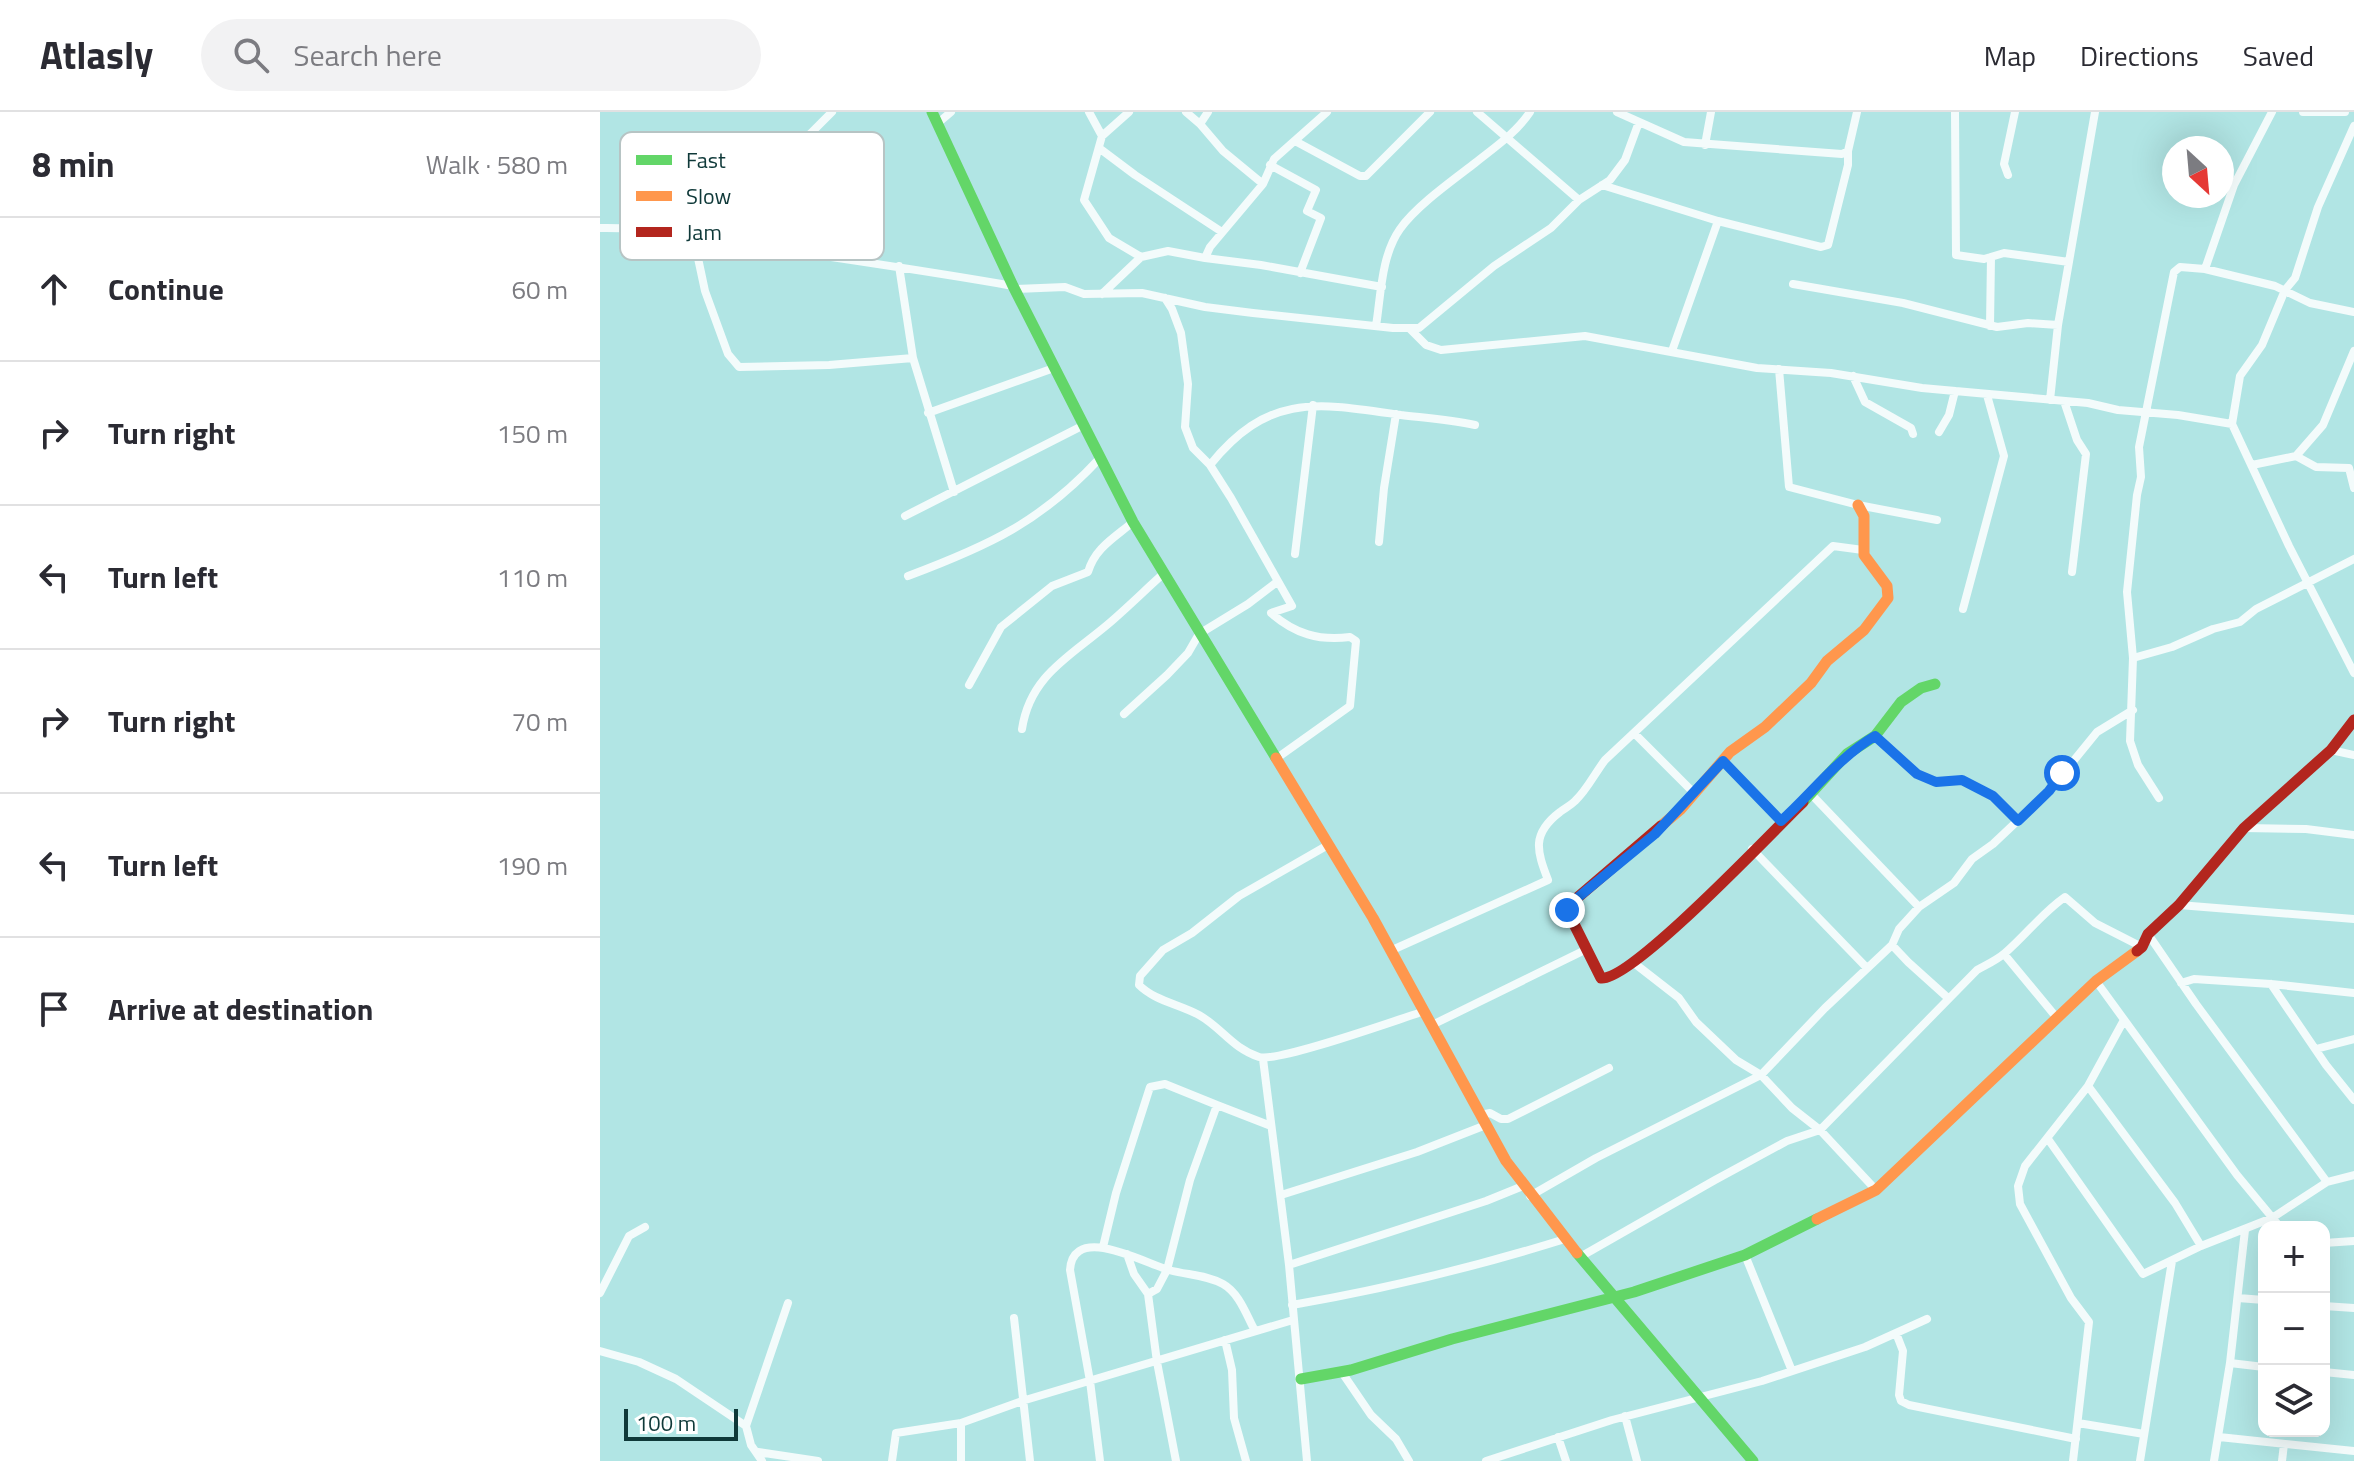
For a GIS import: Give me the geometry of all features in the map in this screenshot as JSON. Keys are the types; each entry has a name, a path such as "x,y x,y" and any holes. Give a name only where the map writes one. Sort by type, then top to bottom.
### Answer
{"street":[{"path":"812,132 832,112"},
{"path":"951,112 935,118 1014,288 1133,522 1328,845 1425,1011 1483,1120 1526,1191 1753,1461"},
{"path":"1089,112 1102,136"},
{"path":"1129,112 1102,136 1085,196 1086,205 1109,238 1141,257"},
{"path":"1186,112 1223,151 1263,184"},
{"path":"1200,124 1208,112"},
{"path":"1205,258 1222,232 1263,184 1270,165 1327,112"},
{"path":"1295,141 1360,176 1366,176 1430,112"},
{"path":"1477,112 1579,200"},
{"path":"1376,326 1386,263 1401,227 1444,187 1507,138 1530,112"},
{"path":"1617,112 1684,142 1842,154 1848,151"},
{"path":"1705,145 1711,112"},
{"path":"1602,185 1718,221 1821,247 1828,245 1848,165 1857,112"},
{"path":"1955,112 1956,255 1984,259 2004,253 2069,262"},
{"path":"2008,175 2004,164 2015,112"},
{"path":"2050,400 2058,325 2095,112"},
{"path":"2205,269 2234,185 2272,112"},
{"path":"2303,112 2345,112"},
{"path":"860,260 1014,288 1065,287 1084,294 1142,293 1205,307 1410,329 1427,324 1494,266 1551,228 1579,200 1618,172 1639,122"},
{"path":"2354,126 2318,207 2295,278 2285,290 2262,345 2240,376 2232,424 2354,673"},
{"path":"1099,148 1159,192 1222,232"},
{"path":"1270,165 1316,190 1307,211 1321,218 1300,273"},
{"path":"1672,351 1718,221"},
{"path":"1102,294 1141,257 1168,251 1382,287"},
{"path":"1990,326 1991,257"},
{"path":"698,260 705,291 728,354 739,367 770,368 913,358"},
{"path":"899,266 913,358 954,492"},
{"path":"2159,798 2134,757 2130,741 2133,658 2127,592 2141,477 2139,447 2174,272 2180,267 2205,269 2285,290 2310,303 2354,312"},
{"path":"1793,284 1903,303 1990,326 2028,323 2058,325"},
{"path":"1165,298 1181,333 1188,384 1185,427 1193,448 1210,465 1292,606 1271,613 1289,630 1331,640 1350,637 1356,641 1350,706 1277,758"},
{"path":"1410,329 1426,345 1441,350 1585,336 1757,368 2102,405 2118,410 2146,411 2232,424"},
{"path":"2252,465 2296,456 2323,425 2354,351"},
{"path":"928,413 1054,368"},
{"path":"1779,369 1789,487 1858,505 1937,520"},
{"path":"1853,376 1865,402 1911,428 1913,434"},
{"path":"1939,432 1949,415 1955,391"},
{"path":"1963,609 2004,456 1987,395"},
{"path":"2064,401 2077,440 2086,454 2072,572"},
{"path":"1210,465 1231,439 1274,413 1313,405 1475,425"},
{"path":"1295,554 1313,405"},
{"path":"1379,542 1396,414"},
{"path":"905,516 1084,425"},
{"path":"2296,456 2316,467 2349,468 2354,488"},
{"path":"908,576 979,549 1016,528 1067,492 1100,458"},
{"path":"1858,505 1864,514 1863,550 1868,565 1887,583 1890,591 1888,598 1868,625 1827,661 1811,683 1765,727 1730,752 1695,794 1655,834 1570,904 1567,910 1585,950 1604,980 1634,963 1673,929 1811,794 1847,754 1875,736 1901,702 1921,688 1935,684"},
{"path":"969,685 1001,627 1052,586 1088,572 1091,559 1098,551 1133,522"},
{"path":"1390,951 1548,880 1537,846 1549,822 1572,805 1605,760 1833,546 1863,550"},
{"path":"2133,658 2240,622 2256,609 2354,559"},
{"path":"1022,729 1027,702 1057,663 1105,626 1163,574"},
{"path":"1124,714 1188,653 1199,634 1277,582"},
{"path":"1289,1265 1526,1191 1761,1075 1825,1008 1892,945 1899,929 1919,907 1954,883 1972,859 2049,791 2097,732 2133,710"},
{"path":"1301,1379 1614,1298 1745,1255 1876,1190 2096,981 2142,947 2148,934 2179,905 2244,828 2331,750 2354,720"},
{"path":"1635,734 1695,794"},
{"path":"1875,736 1917,774 1936,782 1962,780 1993,796 2018,821"},
{"path":"2331,750 2354,755"},
{"path":"1723,761 1781,821"},
{"path":"1811,794 1919,907"},
{"path":"2244,828 2306,829 2354,835"},
{"path":"1328,845 1239,896 1192,933 1163,950 1140,976 1139,985 1146,992 1204,1018 1238,1047 1263,1059 1318,1046 1425,1011"},
{"path":"1752,849 1867,968"},
{"path":"1580,1257 1787,1141 1820,1130 1977,970 2004,954 2042,919 2050,907 2065,897 2095,923 2142,947"},
{"path":"2179,905 2354,919"},
{"path":"2148,934 2327,1182"},
{"path":"1892,945 1948,998"},
{"path":"1432,1025 1585,950"},
{"path":"2004,954 2057,1018"},
{"path":"1634,963 1679,998 1696,1022 1736,1060 1761,1075 1792,1108 1820,1130 1876,1190"},
{"path":"2181,983 2194,979 2354,993"},
{"path":"2096,981 2237,1175 2275,1221"},
{"path":"2271,984 2354,1100"},
{"path":"2073,1461 2089,1322 2071,1298 2020,1204 2018,1186 2025,1166 2088,1086 2124,1020"},
{"path":"2316,1049 2354,1039"},
{"path":"1263,1059 1289,1265 1307,1461"},
{"path":"1281,1195 1403,1156 1483,1120 1490,1113 1508,1119 1609,1068"},
{"path":"1103,1247 1116,1193 1150,1087 1165,1084 1271,1126"},
{"path":"2088,1086 2175,1203 2201,1246"},
{"path":"1148,1294 1157,1289 1167,1270 1190,1180 1217,1105"},
{"path":"2048,1139 2143,1274 2201,1246 2272,1218 2327,1182 2354,1175"},
{"path":"600,1293 629,1236 645,1227"},
{"path":"2214,1461 2230,1363 2245,1230"},
{"path":"1292,1305 1406,1283 1565,1239"},
{"path":"2330,1243 2354,1241"},
{"path":"1100,1461 1090,1381 1070,1270 1071,1261 1079,1252 1091,1247 1103,1247 1167,1270 1225,1285 1235,1294 1254,1329"},
{"path":"1127,1254 1134,1274 1148,1294 1176,1461"},
{"path":"1745,1255 1792,1371"},
{"path":"2140,1461 2172,1261"},
{"path":"2238,1298 2258,1300"},
{"path":"788,1303 746,1426 751,1445 760,1456 818,1461"},
{"path":"2330,1306 2354,1308"},
{"path":"1014,1318 1030,1461"},
{"path":"1486,1461 1625,1416 1700,1399 1792,1371 1865,1347 1927,1319"},
{"path":"892,1461 896,1433 961,1423 1254,1329 1293,1320"},
{"path":"1896,1333 1903,1351 1901,1401 2076,1439"},
{"path":"1225,1340 1232,1370 1234,1418 1246,1461"},
{"path":"600,1351 639,1362 676,1379 746,1426"},
{"path":"2230,1363 2258,1366"},
{"path":"1341,1371 1371,1415 1396,1439 1409,1461"},
{"path":"2330,1373 2354,1375"},
{"path":"1625,1416 1637,1461"},
{"path":"961,1423 961,1461"},
{"path":"2078,1423 2144,1434"},
{"path":"1558,1437 1566,1461"},
{"path":"2219,1437 2354,1451"},
{"path":"2282,1461 2284,1444"}],"traffic: fast":[{"path":"932,112 1013,286 1133,522 1276,758"},
{"path":"1803,802 1847,754 1875,736 1901,702 1921,688 1935,684"},
{"path":"1301,1379 1351,1370 1452,1339 1634,1292 1745,1255 1817,1219"},
{"path":"1577,1253 1753,1461"}],"traffic: slow":[{"path":"1661,826 1681,809 1730,752 1765,727 1811,683 1827,661 1864,630 1888,598 1887,586 1864,555 1864,516 1858,505"},
{"path":"1276,758 1373,918 1506,1161 1577,1253"},
{"path":"1817,1219 1876,1190 2096,981 2137,951"}],"traffic: jam":[{"path":"2137,951 2148,934 2179,905 2244,828 2331,750 2354,720"},
{"path":"1661,826 1570,904 1567,910 1601,978 1617,973 1670,931 1803,802"}],"route":[{"path":"1567,910 1570,904 1655,834 1723,761 1781,821 1811,794 1847,754 1875,736 1917,774 1936,782 1962,780 1993,796 2018,821 2049,791 2062,773"}]}
